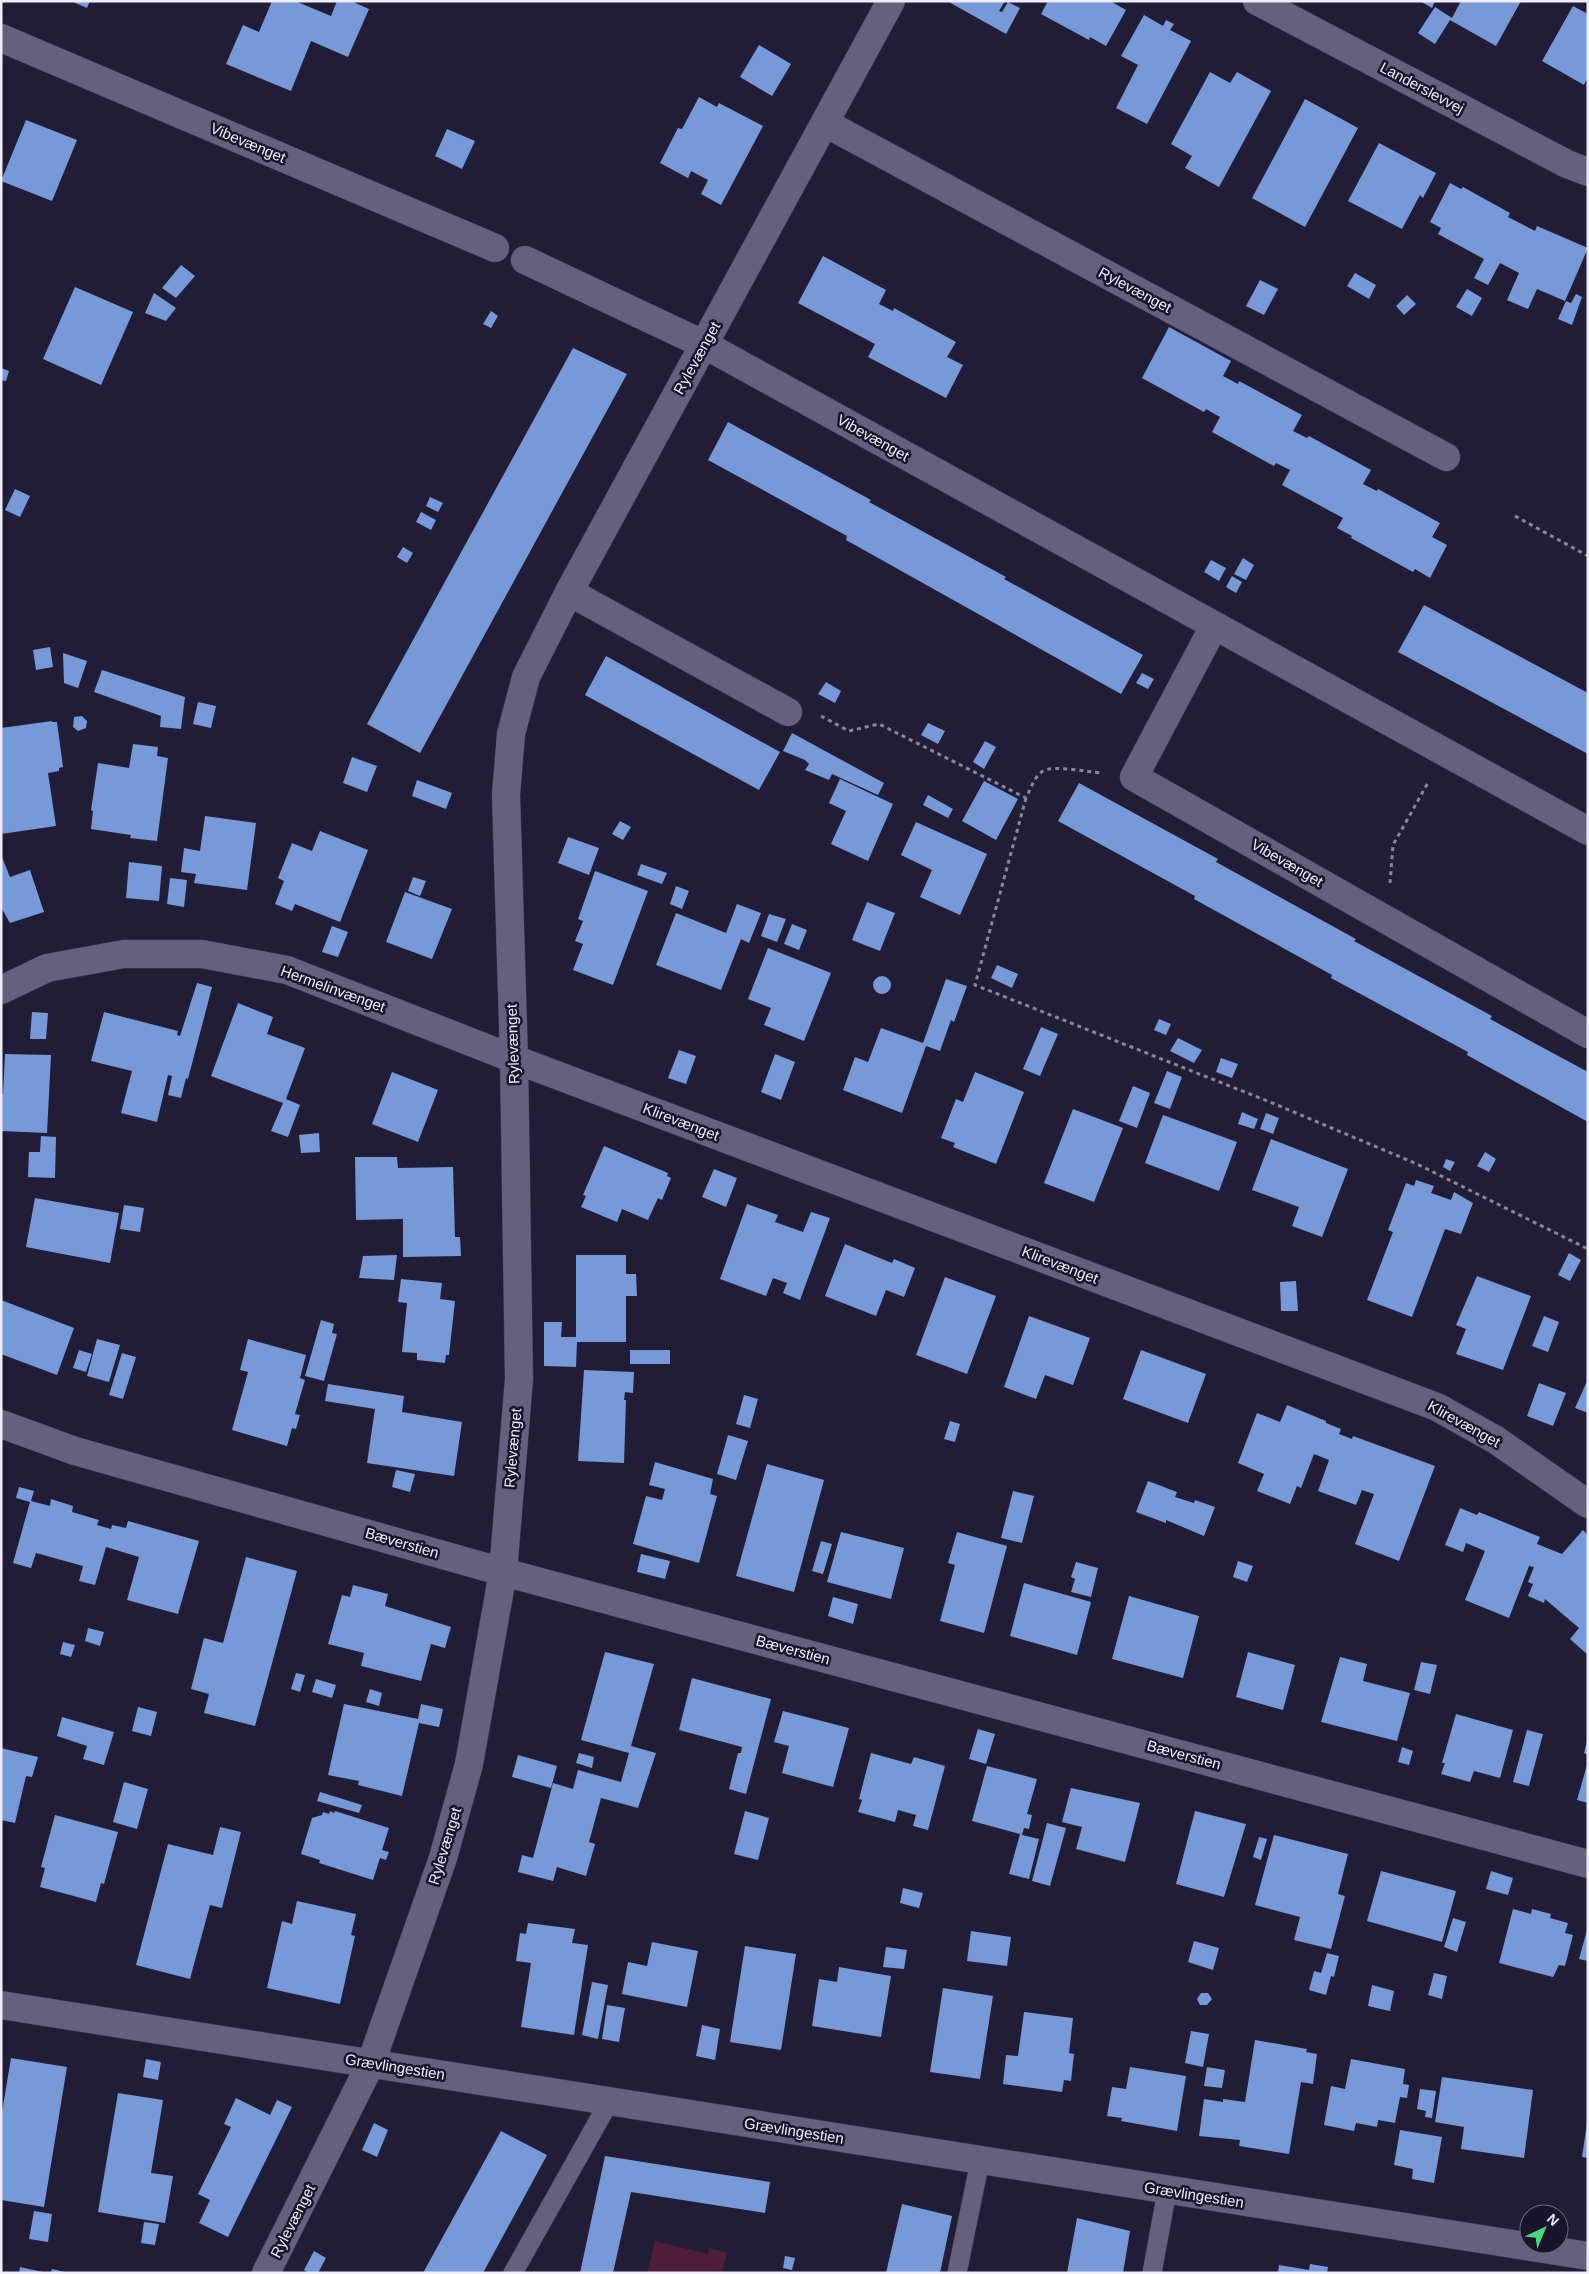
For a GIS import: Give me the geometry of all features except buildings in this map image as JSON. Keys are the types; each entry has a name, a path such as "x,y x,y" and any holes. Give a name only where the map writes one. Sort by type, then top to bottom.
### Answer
{"street":[{"name":"Rylevænget","path":"266,2273 371,2063 443,1858 466,1773 503,1572 518,1379 514,1059 506,795 510,734 526,677 569,592 891,1"},
{"name":"Landerslevvej","path":"1257,1 1567,164 1588,172"},
{"name":"Vibevænget","path":"1,38 495,248"},
{"name":"Rylevænget","path":"824,124 1446,457"},
{"name":"Vibevænget","path":"526,260 705,345 1588,831"},
{"path":"569,592 788,712"},
{"path":"1134,777 1214,626"},
{"name":"Vibevænget","path":"1134,777 1588,1034"},
{"name":"Hermelinvænget","path":"1,990 47,968 124,954 202,954 287,970 514,1059"},
{"name":"Klirevænget","path":"514,1059 1437,1407 1496,1440 1588,1504"},
{"name":"Bæverstien","path":"1,1424 75,1451 503,1572 1588,1864"},
{"name":"Grævlingestien","path":"1,2005 1167,2191 1588,2256"}],"lane":[{"path":"514,2273 610,2102"},
{"path":"957,2273 980,2161"},
{"path":"1152,2273 1167,2191"}],"path":[{"path":"1515,516 1588,556"},
{"path":"788,712 804,707 848,731 880,724 1026,798"},
{"path":"1387,920 1393,845 1445,753"},
{"path":"1134,777 1057,769 1044,770 1035,779 1026,798 975,985 1270,1102 1418,1164 1588,1249"}],"shaded area":[{"path":"655,2241 708,2254 709,2248 727,2253 722,2272 713,2270 712,2273 647,2273"}]}
